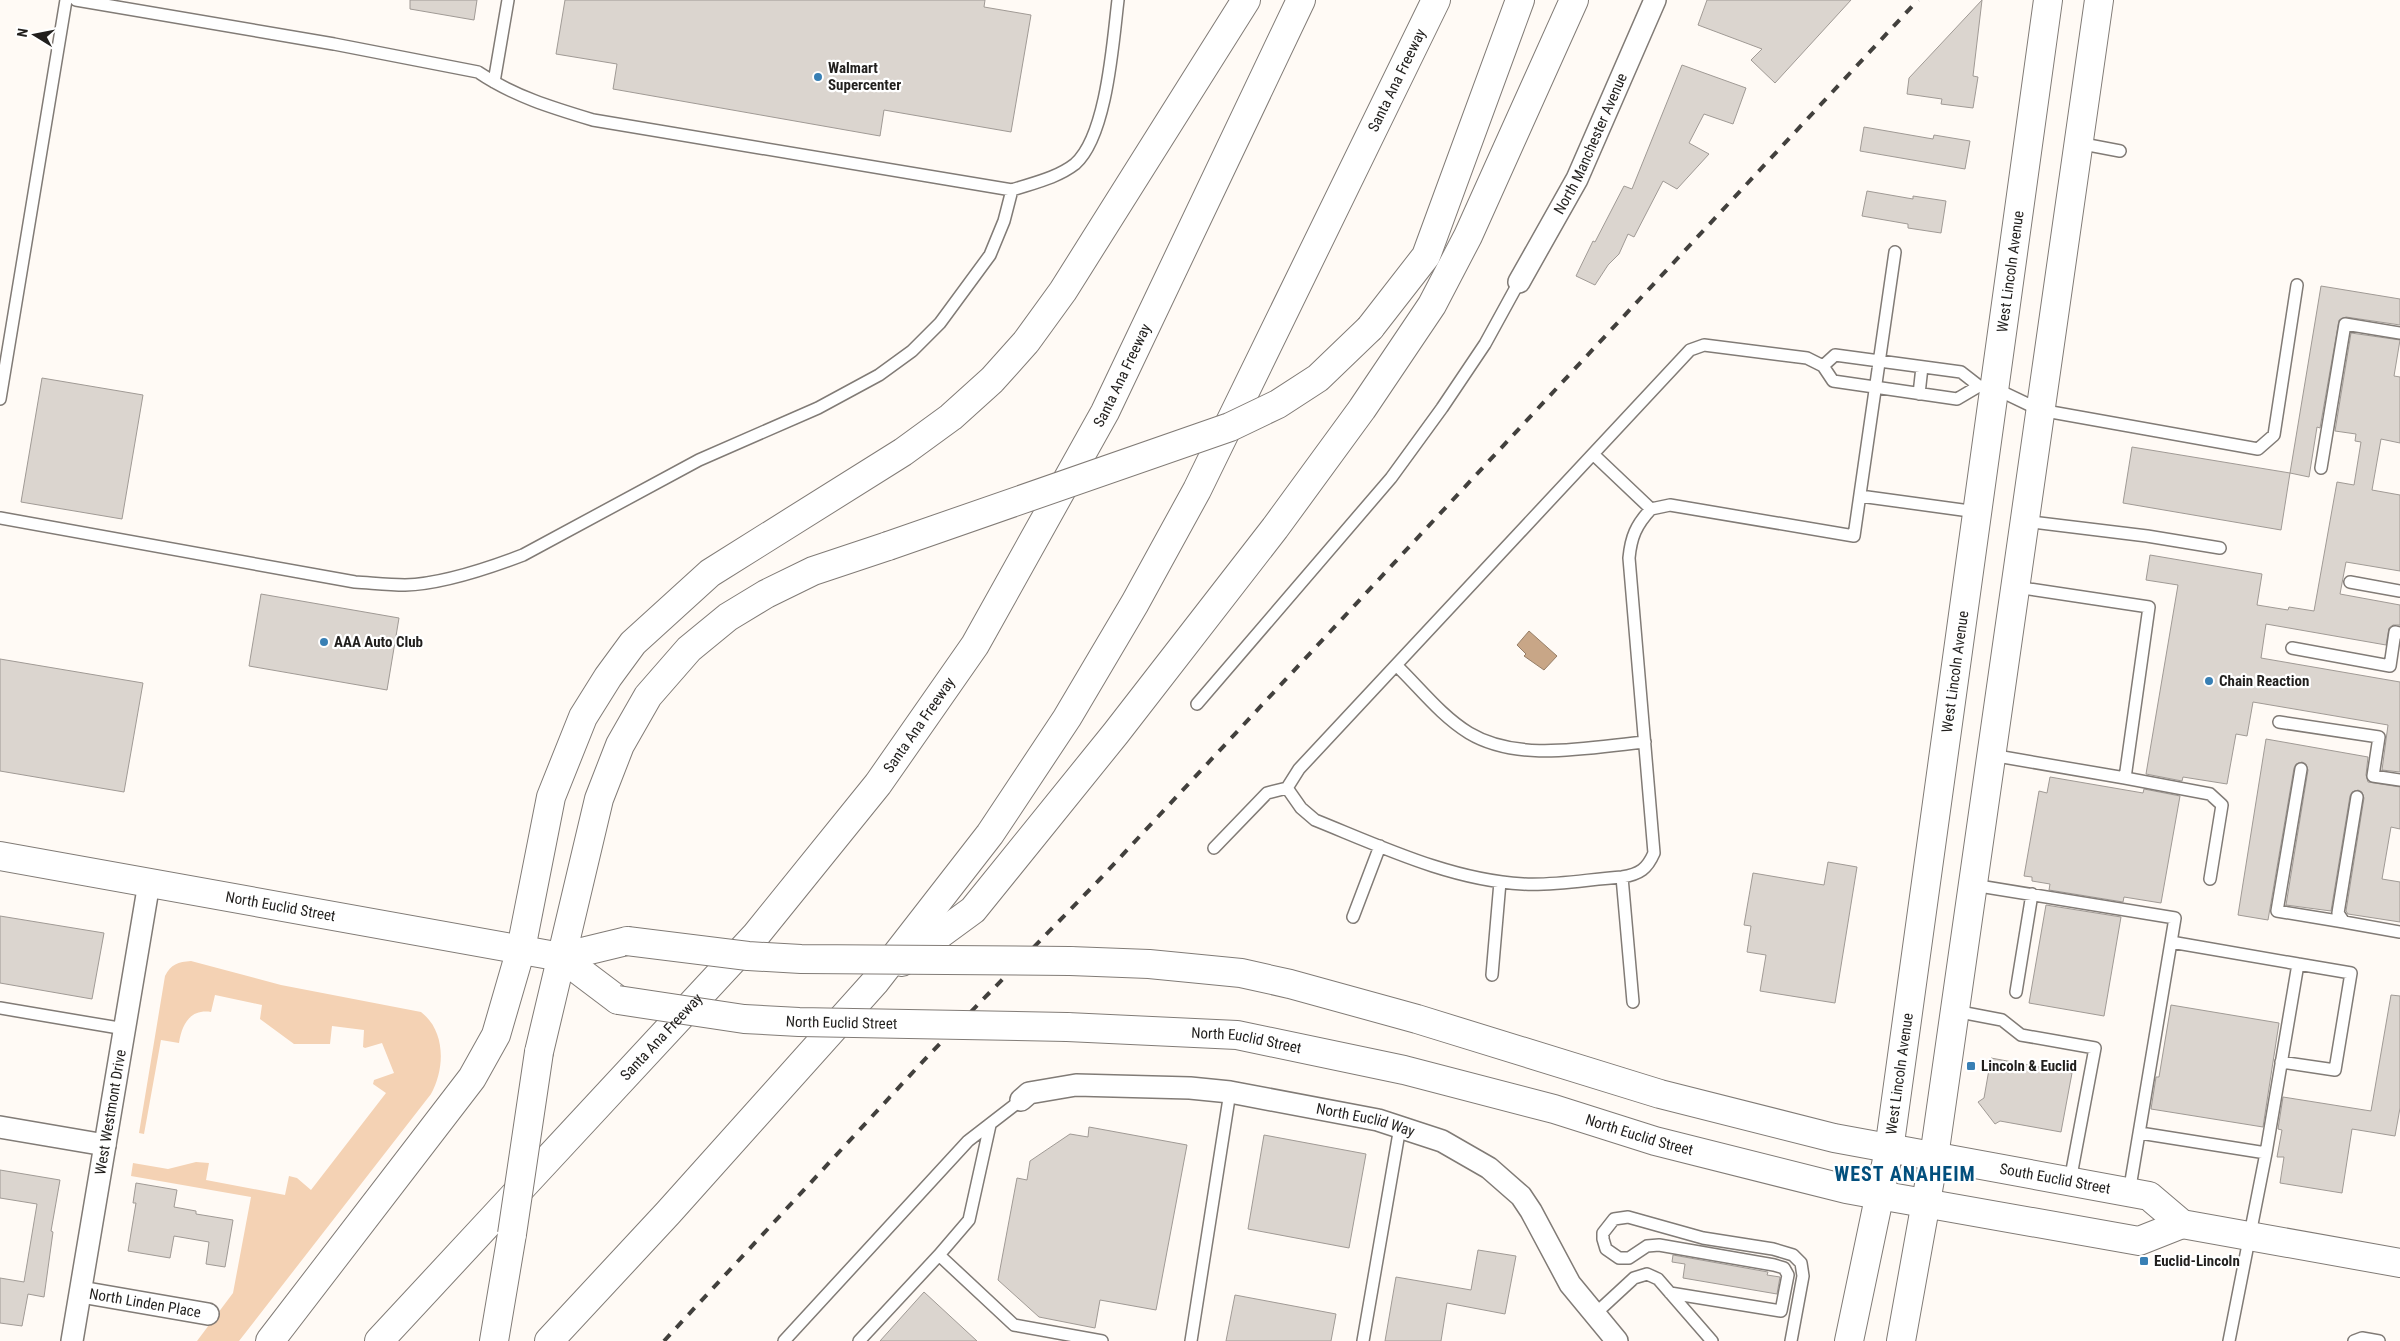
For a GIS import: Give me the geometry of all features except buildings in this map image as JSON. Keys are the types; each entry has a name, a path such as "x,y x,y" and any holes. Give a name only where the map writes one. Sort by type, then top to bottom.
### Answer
{"main road":[{"path":"270,1341 472,1078 496,1035 521,949 551,797 583,717 608,676 634,643 710,573 903,452 952,417 992,380 1026,342 1063,291 1246,0"},
{"name":"Santa Ana Freeway","path":"379,1341 756,935 878,784 975,645 1105,412 1301,0"},
{"name":"Santa Ana Freeway","path":"549,1341 668,1214 875,982 990,834 1067,718 1135,603 1197,490 1436,0"},
{"path":"494,1341 540,1052 561,957 599,798 620,746 648,696 690,649 728,616 766,594 813,572 1230,427 1278,404 1318,378 1370,328 1426,256 1520,0"},
{"path":"875,982 973,910 1116,733 1275,528 1362,409 1432,305 1468,236 1574,0"},
{"name":"West Lincoln Avenue","path":"1848,1341 1889,1150 1977,512 1987,387 2048,0"},
{"path":"1901,1341 1934,1157 2099,0"},
{"name":"North Euclid Street","path":"0,856 561,957 627,941 748,956 801,959 1070,961 1149,964 1241,974 1303,987 1660,1094 1889,1150"},
{"name":"North Euclid Street","path":"561,957 618,1000 753,1019 1137,1030 1237,1035 1404,1070 1554,1109 1655,1141 1846,1189 1927,1202"},
{"name":"South Euclid Street","path":"1889,1150 2149,1196 2182,1224"},
{"path":"1927,1202 2139,1241 2182,1224 2400,1263"}],"street":[{"name":"North Manchester Avenue","path":"1519,282 1577,179 1655,0"},
{"name":"West Westmont Drive","path":"72,1341 149,883"},
{"name":"North Euclid Way","path":"1021,1100 1029,1093 1076,1085 1190,1088 1230,1092 1326,1109 1400,1127 1442,1141 1489,1168 1521,1196 1540,1227 1561,1271 1618,1341"},
{"path":"0,1127 105,1145"},
{"name":"North Linden Place","path":"80,1292 208,1314"}],"lane":[{"path":"0,398 66,0"},
{"path":"76,0 478,72 494,82 544,105 593,120 1012,190 1048,179 1075,163 1091,139 1105,95 1118,0"},
{"path":"494,82 508,0"},
{"path":"2078,143 2120,151"},
{"path":"0,518 355,582 406,585 466,574 492,566 524,555 699,460 818,408 878,375 912,351 940,323 990,255 1004,221 1012,190"},
{"path":"1287,788 1301,808 1315,820 1438,867 1477,878 1526,884 1622,877 1635,875 1647,868 1654,853 1629,558 1631,539 1639,522 1651,510 1670,505 1854,536 1895,252"},
{"path":"1197,704 1391,478 1485,344 1519,282"},
{"path":"1822,366 1835,355 1961,372 1987,387 2040,410 2258,448 2274,435 2296,285"},
{"path":"2321,468 2345,324 2400,333"},
{"path":"1214,848 1267,793 1287,788 1299,769 1690,350 1704,345 1807,358 1822,366 1833,382 1957,399 1987,387"},
{"path":"1919,394 1922,367"},
{"path":"1593,454 1651,510"},
{"path":"1860,496 1977,512"},
{"path":"2024,521 2146,536 2220,548"},
{"path":"2350,582 2400,591"},
{"path":"2014,586 2149,607 2125,778"},
{"path":"2292,648 2390,666 2395,632 2400,633"},
{"path":"1396,665 1455,723 1484,741 1503,747 1540,751 1645,742"},
{"path":"2279,722 2379,737 2374,776 2400,780"},
{"path":"1991,755 2210,794 2222,805 2210,879"},
{"path":"2301,769 2278,911 2400,932"},
{"path":"2344,922 2338,913 2357,797"},
{"path":"1353,917 1380,846"},
{"path":"1622,877 1633,1002"},
{"path":"1492,975 1500,882"},
{"path":"1973,885 2175,918 2129,1192"},
{"path":"2016,992 2032,894"},
{"path":"2171,942 2351,973 2335,1070 2281,1062"},
{"path":"2230,1341 2266,1153 2298,964"},
{"path":"0,1008 125,1029"},
{"path":"1955,1012 2002,1020 2021,1036 2095,1048 2070,1182"},
{"path":"1190,1341 1230,1092"},
{"path":"784,1341 968,1141 1021,1100"},
{"path":"859,1341 969,1220 990,1125"},
{"path":"1363,1341 1400,1127"},
{"path":"2140,1133 2266,1153"},
{"path":"1670,1293 1781,1311 1788,1275 1784,1268 1774,1265 1659,1245 1647,1246 1629,1258 1619,1258 1606,1249 1602,1239 1606,1227 1614,1219 1628,1217 1703,1238 1773,1249 1793,1255 1801,1264 1803,1270 1791,1341"},
{"path":"939,1255 1014,1325 1102,1341"},
{"path":"1595,1314 1640,1275 1653,1276 1712,1341"},
{"path":"2354,1341 2362,1338 2379,1341"}],"shaded area":[{"path":"1529,631 1557,656 1544,670 1524,656 1526,654 1517,645"},
{"path":"191,961 281,985 421,1012 435,1029 441,1051 439,1073 431,1094 239,1341 197,1341 233,1293 251,1197 131,1176 133,1163 168,1169 196,1162 209,1163 206,1180 285,1195 289,1176 297,1178 311,1190 386,1093 373,1084 374,1080 394,1073 382,1043 363,1047 364,1030 332,1026 330,1044 294,1044 260,1019 262,1005 215,995 211,1012 198,1013 188,1019 182,1030 179,1043 161,1040 144,1134 139,1133 165,976 175,964"}],"railway":[{"path":"664,1341 927,1057 1100,879 1918,0"}],"place":[{"name":"Walmart Supercenter","path":"818,77"},
{"name":"AAA Auto Club","path":"324,642"},
{"name":"Chain Reaction","path":"2209,681"},
{"name":"Lincoln & Euclid","path":"1971,1066"},
{"name":"Euclid-Lincoln","path":"2144,1261"}],"district":[{"name":"WEST ANAHEIM","path":"1905,1174"}]}
